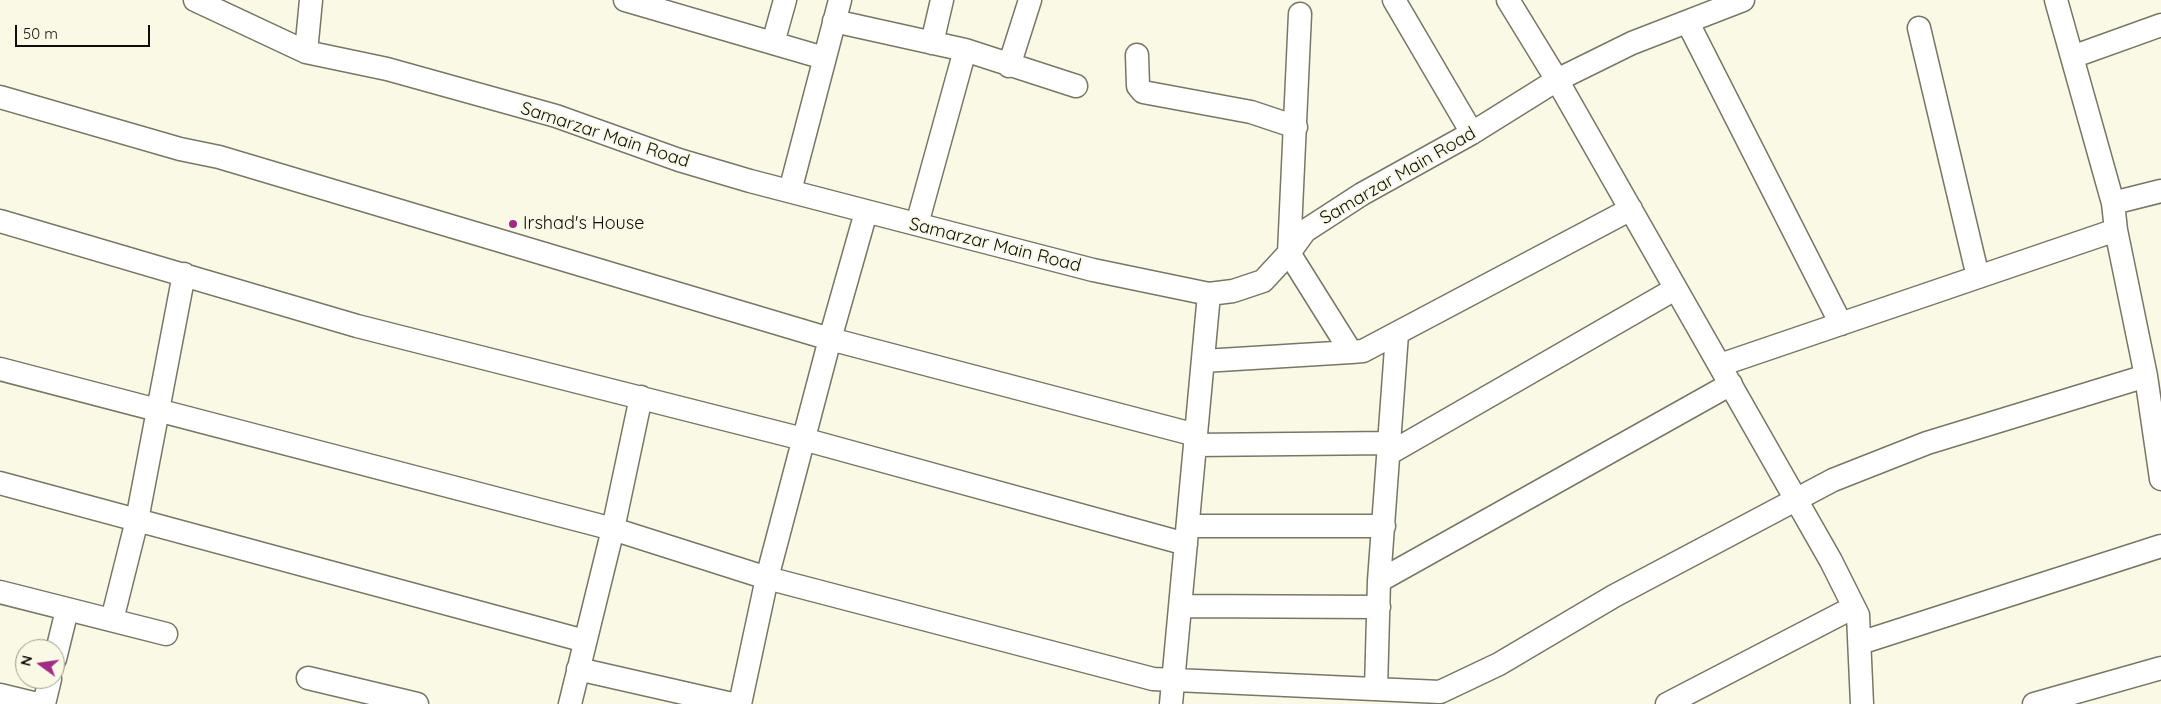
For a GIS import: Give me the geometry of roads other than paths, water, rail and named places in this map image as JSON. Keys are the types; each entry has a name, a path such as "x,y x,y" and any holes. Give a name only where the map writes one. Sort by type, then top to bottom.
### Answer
{"street":[{"name":"Samarzar Main Road","path":"194,0 306,52 387,69 556,116 678,160 866,212 1093,270 1209,294 1233,291 1263,281 1289,253 1305,231 1362,194 1472,134 1557,80 1632,42 1688,23 1743,0"},
{"path":"306,52 311,0"},
{"path":"625,0 824,58"},
{"path":"773,43 785,0"},
{"path":"932,43 942,0"},
{"path":"1009,66 1030,0"},
{"path":"1394,0 1472,134"},
{"path":"1508,0 1557,80 1831,561 1858,615 1862,704"},
{"path":"2056,0 2113,203 2116,230 2146,376 2161,474"},
{"path":"790,191 837,10 932,43 965,50 1009,66 1076,86"},
{"path":"1300,14 1289,253 1351,352"},
{"path":"1688,23 1841,324"},
{"path":"2072,56 2161,25"},
{"path":"1919,28 1978,277"},
{"path":"917,224 965,50"},
{"path":"1137,55 1138,86 1142,92 1251,112 1296,127"},
{"path":"0,97 180,149 219,157 830,339 1196,440 1390,448 1675,289"},
{"path":"2113,203 2161,191"},
{"path":"1203,361 1363,351 1631,209"},
{"path":"740,704 767,578 830,339 866,212"},
{"path":"0,221 357,326 1187,535 1384,526"},
{"path":"1720,365 2116,230"},
{"path":"112,620 137,520 184,274"},
{"path":"1171,704 1209,294"},
{"path":"1376,689 1379,582 1397,334"},
{"path":"0,370 613,529 767,578 1153,679 1440,692 1499,664 1614,596 1834,480 1928,443 2146,376"},
{"path":"1379,582 1731,384"},
{"path":"570,704 613,529 641,397"},
{"path":"0,483 585,641"},
{"path":"1860,643 2161,546"},
{"path":"0,592 166,634"},
{"path":"1180,606 1379,607"},
{"path":"1667,704 1854,607"},
{"path":"60,639 67,610"},
{"path":"2034,704 2161,668"},
{"path":"578,669 732,704"},
{"path":"308,678 350,696 417,704"},
{"path":"44,704 48,689"},
{"path":"0,695 37,704"}],"place":[{"name":"Irshad's House","path":"513,224"}]}
